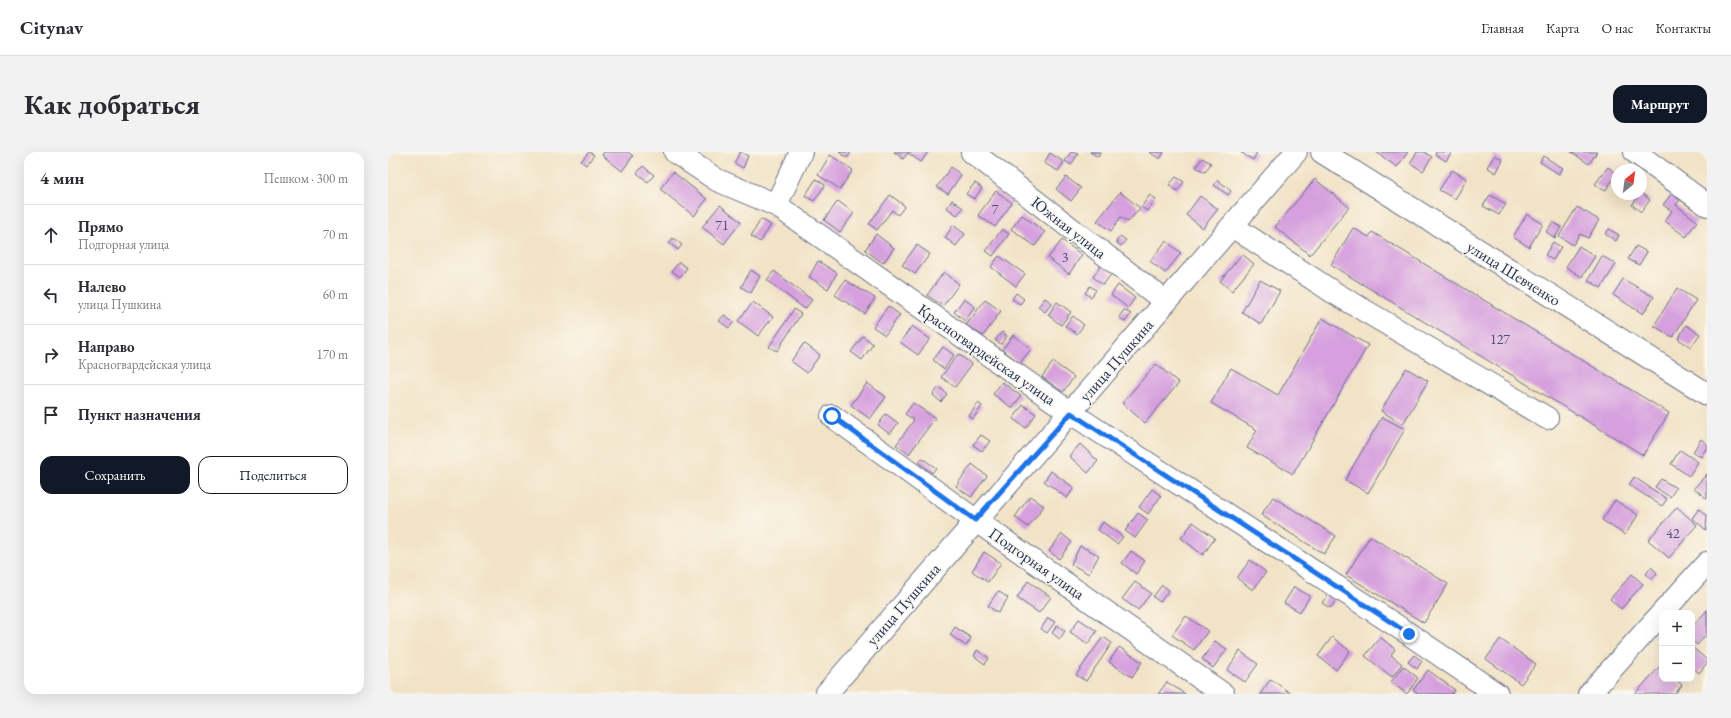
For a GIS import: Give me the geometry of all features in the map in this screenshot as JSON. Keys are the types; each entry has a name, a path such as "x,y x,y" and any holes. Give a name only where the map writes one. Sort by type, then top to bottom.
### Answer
{"street":[{"name":"Красногвардейская улица","path":"675,152 716,180 776,205 1071,413 1409,634 1497,694"},
{"path":"776,205 801,152"},
{"name":"Южная улица","path":"972,152 1166,302"},
{"name":"улица Пушкина","path":"826,694 975,520 1071,413 1296,152"},
{"name":"улица Шевченко","path":"1322,152 1707,394"},
{"path":"1635,152 1707,205"},
{"path":"1232,226 1333,292 1547,418"},
{"name":"Подгорная улица","path":"832,416 975,520 1223,694"},
{"path":"1589,694 1707,563"}],"building":[{"path":"589,152 594,155 586,165 581,161"},
{"path":"604,152 628,152 633,156 622,171 602,155"},
{"path":"740,152 748,156 743,168 734,163"},
{"path":"839,152 851,152 847,158"},
{"path":"894,152 928,152 921,162 908,153 903,159"},
{"path":"1071,152 1078,154 1071,165 1065,161"},
{"path":"1090,152 1101,152 1098,157"},
{"path":"1149,152 1164,152 1160,159"},
{"path":"1240,152 1257,152 1253,160"},
{"path":"1376,152 1408,152 1397,167"},
{"path":"1417,152 1424,152 1432,157 1423,171 1410,163"},
{"path":"1436,152 1452,152 1446,161 1435,154"},
{"path":"1571,152 1597,152 1589,164"},
{"path":"1050,153 1064,162 1058,171 1044,163"},
{"path":"830,155 853,170 840,189 818,175"},
{"path":"1495,155 1503,160 1496,173 1487,167"},
{"path":"1543,156 1563,168 1559,174 1540,162"},
{"path":"1202,158 1211,163 1205,172 1196,167"},
{"path":"643,166 654,175 648,182 637,173"},
{"path":"951,167 961,175 948,194 937,187"},
{"path":"1608,167 1611,169 1611,182 1605,191 1595,184"},
{"path":"1452,170 1467,179 1455,199 1439,190"},
{"path":"673,172 707,199 694,216 660,189"},
{"path":"1066,177 1081,188 1071,201 1056,189"},
{"path":"1176,177 1184,182 1177,191 1169,185"},
{"path":"816,179 825,185 814,201 805,196"},
{"path":"1315,179 1349,207 1310,255 1275,227"},
{"path":"1218,180 1231,191 1228,195 1214,185"},
{"path":"975,183 982,188 974,199 966,194"},
{"path":"996,191 1012,203 995,227 978,215"},
{"path":"1120,192 1140,208 1128,222 1121,217 1111,231 1097,221"},
{"path":"1672,193 1680,200 1676,205 1697,221 1686,237 1665,221 1672,211 1663,205"},
{"path":"890,195 905,206 898,215 892,210 877,230 869,224"},
{"path":"1150,195 1156,199 1147,211 1141,207"},
{"path":"1490,195 1506,204 1499,215 1483,206"},
{"path":"1200,196 1218,209 1203,228 1186,215"},
{"path":"1647,198 1650,200 1641,212 1632,205 1636,200 1647,200"},
{"path":"952,200 963,208 957,215 947,208"},
{"path":"838,201 854,213 840,232 824,220"},
{"path":"720,205 741,222 724,244 702,227"},
{"path":"1577,207 1599,220 1588,238 1580,234 1573,245 1559,236"},
{"path":"1527,214 1543,224 1529,247 1513,237"},
{"path":"1022,215 1045,232 1035,246 1011,229"},
{"path":"761,219 771,225 760,242 751,236"},
{"path":"1553,222 1561,227 1555,238 1546,232"},
{"path":"953,225 965,234 956,246 945,238"},
{"path":"1353,228 1369,237 1372,232 1669,413 1643,455 1331,265"},
{"path":"1002,229 1009,234 993,256 986,251"},
{"path":"1609,229 1619,235 1616,241 1605,234"},
{"path":"876,234 894,248 883,263 865,250"},
{"path":"1120,236 1126,240 1121,246 1116,242"},
{"path":"673,238 682,245 678,250 669,243"},
{"path":"1062,240 1082,255 1069,274 1048,258"},
{"path":"1166,241 1181,253 1165,273 1150,261"},
{"path":"1553,242 1561,247 1553,260 1545,255"},
{"path":"917,245 930,254 915,274 902,265"},
{"path":"1579,246 1595,256 1582,277 1566,267"},
{"path":"1636,246 1647,252 1639,265 1628,259"},
{"path":"1242,254 1254,264 1232,291 1220,281"},
{"path":"999,256 1025,274 1016,286 991,267"},
{"path":"1602,256 1616,264 1601,288 1588,280"},
{"path":"818,261 837,273 828,289 809,277"},
{"path":"679,262 687,268 680,277 672,271"},
{"path":"1101,265 1112,273 1103,285 1093,277"},
{"path":"751,270 760,276 751,293 741,287"},
{"path":"774,271 812,300 805,309 767,280"},
{"path":"944,272 959,284 943,306 927,295"},
{"path":"1623,279 1654,297 1643,314 1613,295"},
{"path":"845,280 875,298 865,314 835,295"},
{"path":"1260,280 1280,291 1261,324 1242,312"},
{"path":"1118,285 1135,298 1128,308 1111,295"},
{"path":"1090,286 1096,290 1091,297 1085,293"},
{"path":"1677,288 1696,300 1673,337 1654,326"},
{"path":"1016,293 1024,299 1020,304 1012,299"},
{"path":"1045,298 1052,303 1045,312 1038,307"},
{"path":"964,299 975,307 965,321 954,312"},
{"path":"985,300 1001,311 983,336 966,325"},
{"path":"753,302 773,317 758,336 738,321"},
{"path":"1057,302 1071,312 1061,325 1048,315"},
{"path":"888,306 900,315 885,335 873,327"},
{"path":"794,309 801,314 777,351 769,347"},
{"path":"1124,310 1131,314 1125,322 1119,317"},
{"path":"724,315 734,322 729,328 719,321"},
{"path":"1073,316 1084,325 1077,334 1065,326"},
{"path":"1322,318 1368,345 1293,474 1247,448 1257,430 1211,403 1231,368 1278,395"},
{"path":"1686,325 1700,334 1691,347 1678,339"},
{"path":"912,326 930,339 918,355 900,342"},
{"path":"1002,332 1007,336 1001,344 995,340"},
{"path":"1013,335 1031,349 1020,363 1002,350"},
{"path":"863,336 873,344 862,360 851,352"},
{"path":"804,343 820,355 807,373 791,361"},
{"path":"943,347 954,355 944,369 933,360"},
{"path":"958,354 972,364 955,387 941,377"},
{"path":"1053,362 1074,377 1063,392 1042,377"},
{"path":"1156,364 1179,383 1145,423 1122,403"},
{"path":"1406,368 1428,381 1403,424 1381,411"},
{"path":"1002,382 1021,396 1012,408 993,394"},
{"path":"867,383 886,397 870,419 851,405"},
{"path":"939,387 947,394 941,402 933,395"},
{"path":"913,403 935,418 909,454 896,445 914,420 905,414"},
{"path":"978,403 982,406 973,419 969,416"},
{"path":"1023,405 1036,414 1026,428 1013,419"},
{"path":"886,414 898,423 890,434 878,425"},
{"path":"1382,417 1405,429 1368,493 1345,480"},
{"path":"981,435 990,441 982,451 973,445"},
{"path":"1701,439 1707,444 1707,447 1701,457 1693,452"},
{"path":"1080,444 1098,461 1088,473 1069,456"},
{"path":"1680,450 1698,462 1689,476 1671,464"},
{"path":"922,458 936,468 932,473 919,463"},
{"path":"972,464 987,476 971,497 956,486"},
{"path":"1051,471 1074,488 1067,498 1044,481"},
{"path":"1707,474 1707,499 1694,488"},
{"path":"1634,477 1667,499 1662,506 1629,485"},
{"path":"1661,479 1676,488 1670,497 1655,487"},
{"path":"1152,489 1161,496 1148,514 1139,507"},
{"path":"1030,496 1044,506 1028,527 1015,517"},
{"path":"1273,497 1336,536 1324,554 1261,515"},
{"path":"1615,500 1638,515 1625,535 1602,520"},
{"path":"1677,507 1697,525 1669,558 1648,540"},
{"path":"1699,509 1707,516 1706,530 1692,518"},
{"path":"1138,513 1148,520 1135,538 1125,531"},
{"path":"1103,522 1123,537 1117,544 1098,530"},
{"path":"1193,522 1215,538 1203,555 1181,538"},
{"path":"1062,534 1072,542 1059,559 1049,551"},
{"path":"1370,536 1448,584 1424,623 1346,575"},
{"path":"1080,546 1099,555 1089,574 1071,564"},
{"path":"1131,551 1145,561 1136,574 1122,563"},
{"path":"984,552 1001,563 988,582 972,571"},
{"path":"1250,560 1266,572 1253,590 1237,578"},
{"path":"1651,567 1657,573 1652,579 1646,574"},
{"path":"1632,574 1643,584 1621,609 1610,599"},
{"path":"1028,581 1051,597 1039,613 1017,598"},
{"path":"1135,582 1151,593 1138,610 1122,599"},
{"path":"1162,585 1169,590 1160,602 1153,597"},
{"path":"1294,587 1310,596 1300,612 1284,603"},
{"path":"998,591 1008,598 998,613 988,606"},
{"path":"1330,592 1338,598 1330,608 1322,603"},
{"path":"1707,610 1707,634 1697,645 1695,643 1695,624"},
{"path":"1186,616 1208,631 1194,650 1172,635"},
{"path":"1048,618 1055,622 1047,633 1041,629"},
{"path":"1079,619 1097,631 1088,644 1070,632"},
{"path":"1057,625 1065,631 1060,639 1052,633"},
{"path":"955,627 971,638 966,646 950,635"},
{"path":"1103,637 1112,643 1086,681 1076,675"},
{"path":"1332,637 1350,651 1336,670 1318,656"},
{"path":"1380,637 1395,649 1391,655 1402,664 1392,677 1365,656"},
{"path":"1500,639 1536,664 1521,684 1486,659"},
{"path":"1215,641 1227,649 1213,668 1202,659"},
{"path":"1119,647 1142,662 1132,677 1109,662"},
{"path":"977,650 989,658 985,664 974,656"},
{"path":"1695,650 1707,660 1707,663 1699,673 1695,670"},
{"path":"1240,651 1258,664 1245,682 1227,670"},
{"path":"1414,655 1422,661 1417,669 1408,662"},
{"path":"1403,666 1418,678 1407,694 1391,682"},
{"path":"1659,667 1659,682 1678,682 1682,685 1675,694 1635,694"},
{"path":"1428,670 1455,690 1452,694 1418,694 1413,690"},
{"path":"1271,679 1291,694 1260,694"},
{"path":"1167,682 1185,694 1158,694"}],"route":[{"path":"832,416 975,520 1071,413 1409,634"}]}
